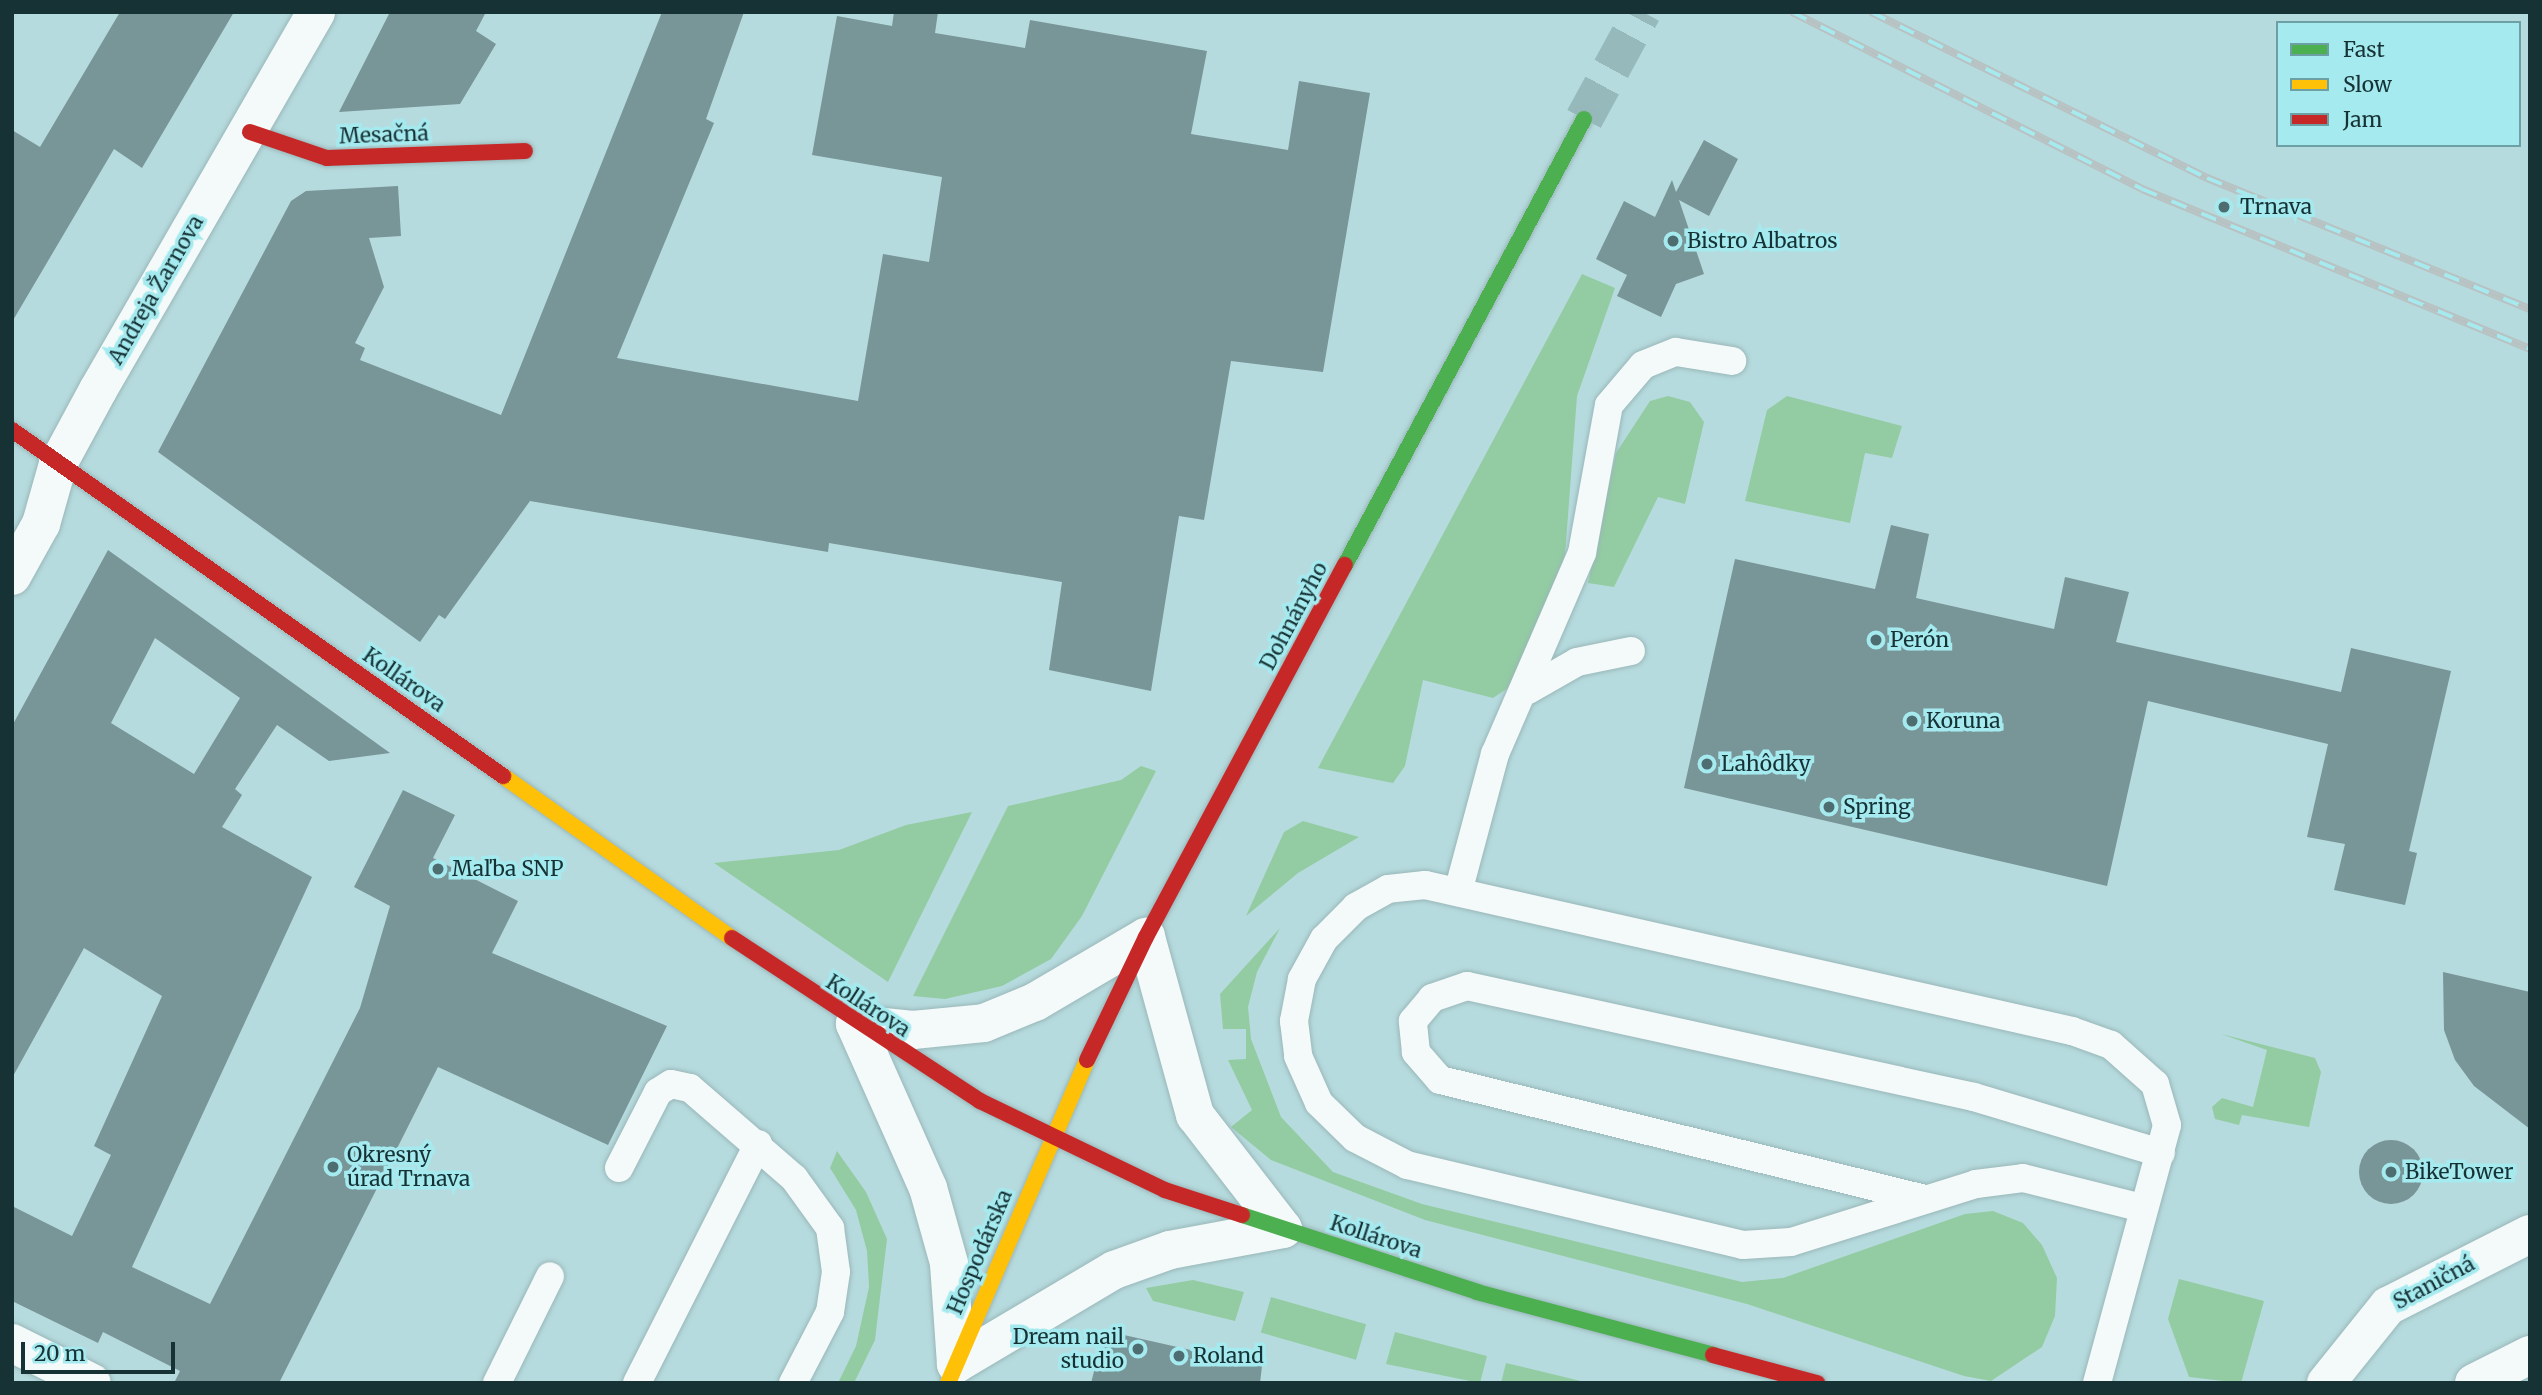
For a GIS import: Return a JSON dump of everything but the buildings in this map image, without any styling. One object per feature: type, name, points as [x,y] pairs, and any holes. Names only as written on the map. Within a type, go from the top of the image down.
[{"type":"street","name":"Andreja Žarnova","points":[[12,576],[41,524],[58,464],[250,132],[316,12]]},
{"type":"street","name":"Dohnányho","points":[[1051,1137],[1146,937],[1584,119]]},
{"type":"street","name":"Mesačná","points":[[250,132],[327,159],[525,151]]},
{"type":"street","name":"Kollárova","points":[[12,430],[855,1024],[1051,1137],[1165,1190],[1477,1292],[1817,1383]]},
{"type":"street","points":[[1146,937],[1195,1115],[1283,1229],[1170,1250],[1114,1270],[952,1374],[949,1263],[928,1188],[855,1024],[913,1030],[984,1023],[1035,1002],[1146,937]]},
{"type":"street","name":"Hospodárska","points":[[952,1374],[1051,1137]]},
{"type":"street","name":"Staničná","points":[[2326,1383],[2388,1306],[2530,1234]]},
{"type":"street","points":[[12,1343],[92,1383]]},
{"type":"street","points":[[2474,1383],[2530,1355]]},
{"type":"lane","points":[[1458,891],[1495,754],[1528,690],[1582,553],[1609,405],[1643,365],[1676,352],[1732,361]]},
{"type":"lane","points":[[1528,690],[1577,662],[1631,651]]},
{"type":"lane","points":[[2097,1383],[2142,1208],[2161,1153],[2167,1125],[2155,1084],[2111,1045],[2072,1031],[1458,891],[1388,889],[1367,901],[1324,939],[1303,979],[1294,1021],[1298,1056],[1319,1103],[1355,1138],[1407,1165],[1743,1245],[1791,1242],[1925,1199],[2023,1178],[2142,1208]]},
{"type":"lane","points":[[1925,1199],[1440,1080],[1416,1052],[1413,1021],[1432,998],[1467,986],[1974,1097],[2161,1153]]},
{"type":"lane","points":[[619,1168],[658,1092],[671,1084],[691,1088],[794,1178],[830,1228],[835,1261],[830,1312],[793,1383]]},
{"type":"lane","points":[[637,1383],[758,1144]]},
{"type":"lane","points":[[497,1383],[550,1276]]},
{"type":"green space","points":[[1582,274],[1615,288],[1577,396],[1565,555],[1517,682],[1493,698],[1423,680],[1405,766],[1393,783],[1318,768]]},
{"type":"green space","points":[[1668,396],[1690,402],[1704,422],[1685,504],[1658,497],[1614,587],[1588,583],[1616,453],[1650,401]]},
{"type":"green space","points":[[1787,396],[1902,426],[1892,458],[1865,453],[1850,523],[1745,501],[1767,410]]},
{"type":"green space","points":[[1141,766],[1156,771],[1082,916],[1051,959],[1002,986],[945,999],[913,996],[1008,806],[1121,780]]},
{"type":"green space","points":[[972,812],[888,982],[714,863],[839,850],[906,825]]},
{"type":"green space","points":[[1303,821],[1359,837],[1298,873],[1246,916],[1284,832]]},
{"type":"green space","points":[[1280,928],[1257,972],[1248,1007],[1251,1039],[1281,1117],[1333,1172],[1422,1204],[1742,1282],[1783,1278],[1965,1214],[1993,1211],[2023,1223],[2042,1245],[2057,1278],[2055,1316],[2042,1347],[1991,1381],[1964,1376],[1747,1304],[1425,1220],[1271,1160],[1231,1127],[1252,1110],[1228,1060],[1246,1059],[1246,1029],[1223,1029],[1220,994]]},
{"type":"green space","points":[[2221,1034],[2315,1058],[2321,1072],[2309,1127],[2242,1115],[2239,1125],[2215,1119],[2212,1107],[2222,1098],[2253,1107],[2267,1050]]},
{"type":"green space","points":[[837,1151],[866,1192],[887,1239],[875,1340],[854,1383],[838,1383],[856,1346],[869,1287],[867,1251],[856,1210],[830,1168]]},
{"type":"green space","points":[[2179,1279],[2264,1301],[2241,1383],[2189,1377],[2168,1319]]},
{"type":"green space","points":[[1193,1280],[1244,1292],[1235,1321],[1153,1301],[1146,1288]]},
{"type":"green space","points":[[1271,1297],[1366,1324],[1356,1360],[1261,1333]]},
{"type":"green space","points":[[1395,1332],[1487,1356],[1480,1383],[1386,1364]]},
{"type":"green space","points":[[1506,1363],[1589,1383],[1501,1383]]},
{"type":"tunnel","points":[[1584,119],[1642,12]]},
{"type":"railway","points":[[1792,12],[2142,189],[2530,349]]},
{"type":"railway","points":[[1871,12],[2207,178],[2530,309]]},
{"type":"traffic: fast","points":[[1345,565],[1584,119]]},
{"type":"traffic: fast","points":[[1242,1215],[1477,1292],[1713,1355]]},
{"type":"traffic: slow","points":[[503,776],[732,938]]},
{"type":"traffic: slow","points":[[948,1383],[1087,1060]]},
{"type":"traffic: jam","points":[[250,132],[327,158],[525,151]]},
{"type":"traffic: jam","points":[[12,430],[503,776]]},
{"type":"traffic: jam","points":[[1087,1060],[1146,937],[1345,565]]},
{"type":"traffic: jam","points":[[732,938],[980,1101],[1165,1190],[1242,1215]]},
{"type":"traffic: jam","points":[[1713,1355],[1817,1383]]},
{"type":"place","name":"Trnava","points":[[2224,207]]},
{"type":"place","name":"Bistro Albatros","points":[[1673,241]]},
{"type":"place","name":"Perón","points":[[1876,640]]},
{"type":"place","name":"Koruna","points":[[1912,721]]},
{"type":"place","name":"Lahôdky","points":[[1707,764]]},
{"type":"place","name":"Spring","points":[[1829,807]]},
{"type":"place","name":"Maľba SNP","points":[[438,869]]},
{"type":"place","name":"Okresný úrad Trnava","points":[[333,1167]]},
{"type":"place","name":"BikeTower","points":[[2391,1172]]},
{"type":"place","name":"Dream nail studio","points":[[1138,1349]]},
{"type":"place","name":"Roland","points":[[1179,1356]]}]
